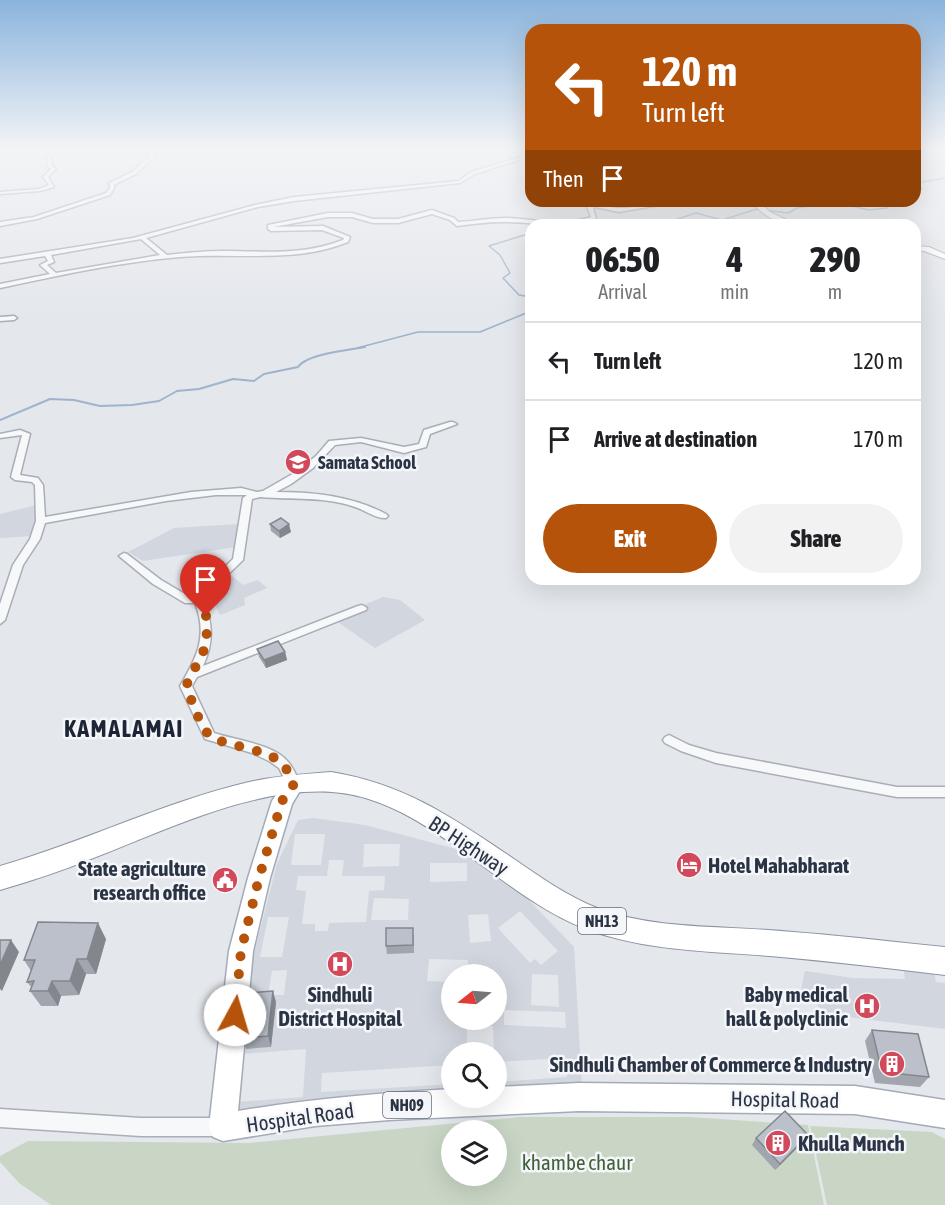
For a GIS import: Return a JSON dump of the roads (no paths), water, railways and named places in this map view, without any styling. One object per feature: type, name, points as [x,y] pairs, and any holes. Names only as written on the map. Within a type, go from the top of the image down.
[{"type":"highway","name":"BP Highway","points":[[0,878],[65,858],[230,797],[294,784],[332,782],[375,790],[416,811],[505,866],[542,894],[588,918],[631,929],[683,936],[945,961]]},
{"type":"main road","name":"Hospital Road","points":[[294,784],[282,801],[259,878],[241,951],[223,1127],[315,1112],[579,1097],[855,1100],[945,1114]]},
{"type":"street","points":[[0,224],[35,218],[80,203]]},
{"type":"street","points":[[0,261],[143,238],[272,203]]},
{"type":"street","points":[[604,207],[619,210],[639,207]]},
{"type":"street","points":[[761,207],[781,219]]},
{"type":"street","points":[[0,286],[166,257],[249,252],[283,255],[329,249],[346,241],[347,237],[323,228],[271,229],[270,226],[328,215],[352,215],[373,221],[398,221],[432,212],[452,219],[457,224],[503,220],[525,222]]},
{"type":"street","points":[[143,238],[166,257]]},
{"type":"street","points":[[921,249],[945,257]]},
{"type":"street","points":[[48,255],[51,262],[43,265],[55,275]]},
{"type":"street","points":[[1,321],[14,318]]},
{"type":"street","points":[[124,556],[175,594],[189,601],[198,598],[238,560],[248,498],[287,482],[325,454],[332,443],[361,440],[404,450],[423,445],[427,432],[453,424]]},
{"type":"street","points":[[0,436],[20,432],[26,434],[15,477],[35,480],[39,485],[41,521],[35,539],[18,565],[0,620]]},
{"type":"street","points":[[41,521],[190,496],[243,491],[347,503],[370,509],[383,516]]},
{"type":"street","points":[[198,598],[206,616],[207,644],[186,686],[209,736],[228,743],[255,748],[283,764],[294,784]]},
{"type":"street","points":[[193,674],[362,608]]},
{"type":"street","points":[[669,740],[716,758],[897,792],[945,792]]},
{"type":"street","points":[[0,1119],[141,1127],[223,1127]]},
{"type":"waterway","points":[[725,219],[757,209],[788,213],[803,207]]},
{"type":"waterway","points":[[856,207],[869,210],[887,207]]},
{"type":"waterway","points":[[677,219],[696,213],[718,219]]},
{"type":"waterway","points":[[525,235],[489,246],[500,255],[510,273],[503,278],[519,295],[525,296]]},
{"type":"waterway","points":[[357,348],[418,332],[480,332],[525,313]]},
{"type":"waterway","points":[[0,420],[50,399],[74,400],[100,406],[159,401],[177,391],[199,389],[233,379],[254,381],[264,374],[298,367],[318,356],[365,347]]},
{"type":"place","name":"Samata School","points":[[298,462]]},
{"type":"place","name":"Hotel Mahabharat","points":[[689,865]]},
{"type":"place","name":"State agriculture research office","points":[[225,880]]},
{"type":"place","name":"Sindhuli District Hospital","points":[[340,964]]},
{"type":"place","name":"Baby medical hall & polyclinic","points":[[867,1006]]},
{"type":"place","name":"Sindhuli Chamber of Commerce & Industry","points":[[892,1064]]},
{"type":"place","name":"Khulla Munch","points":[[778,1143]]},
{"type":"district","name":"KAMALAMAI","points":[[124,728]]},
{"type":"park label","name":"khambe chaur","points":[[577,1162]]}]
